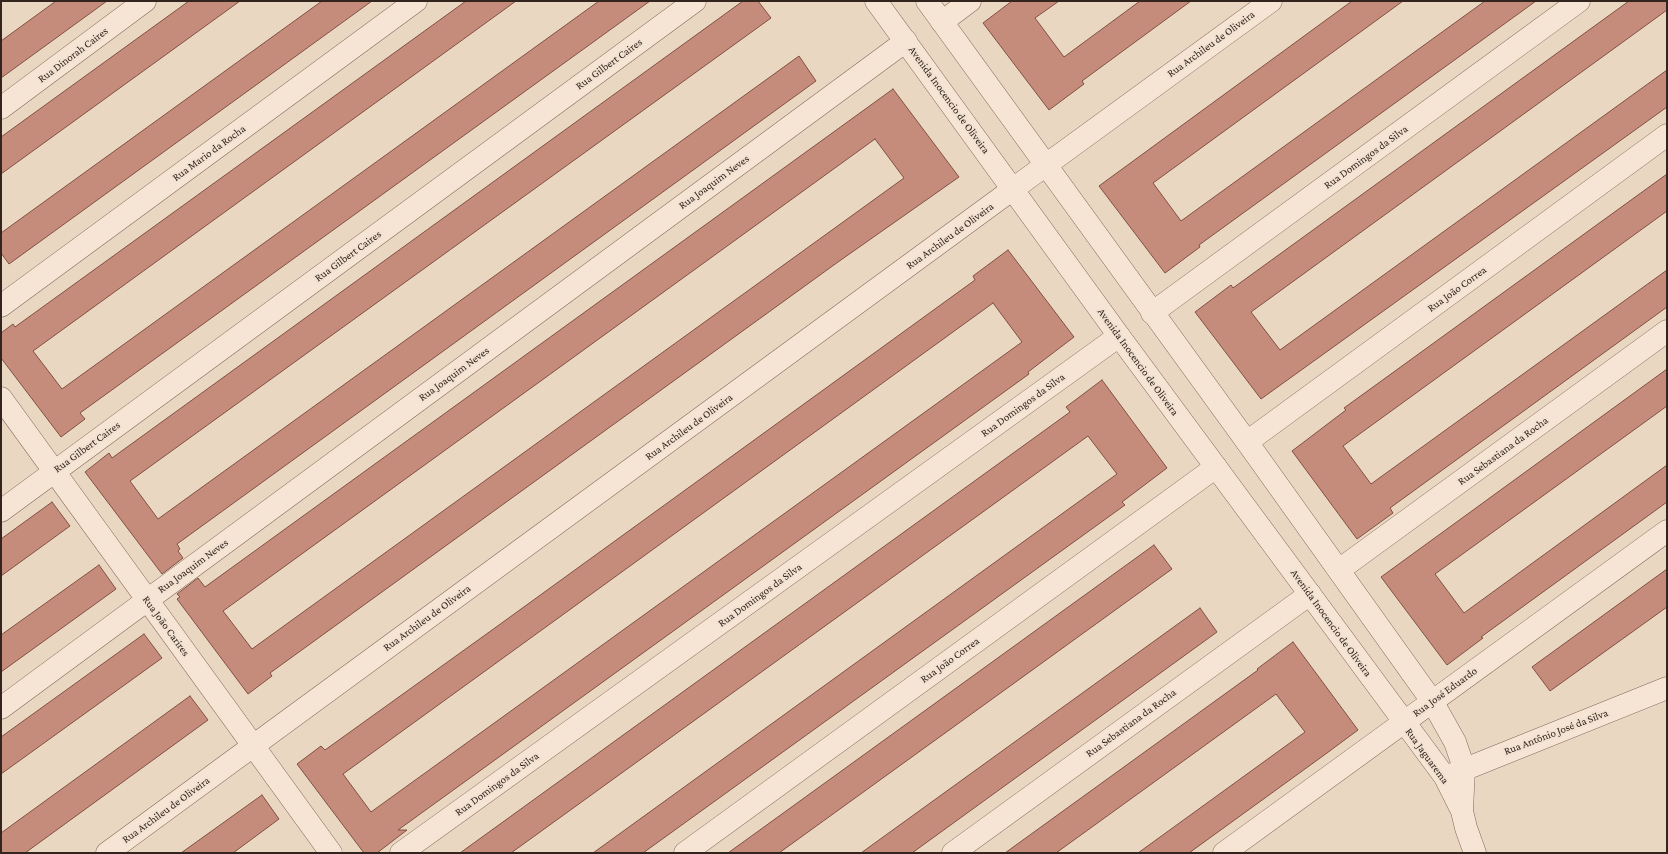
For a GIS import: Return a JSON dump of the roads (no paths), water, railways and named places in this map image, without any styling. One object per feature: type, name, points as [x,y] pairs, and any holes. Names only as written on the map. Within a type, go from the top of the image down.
[{"type":"street","name":"Rua Dinorah Caires","points":[[1,108],[145,1]]},
{"type":"street","name":"Rua Mario da Rocha","points":[[1,306],[416,1]]},
{"type":"street","name":"Rua Gilbert Caires","points":[[1,511],[695,1]]},
{"type":"street","name":"Avenida Inocencio de Oliveira","points":[[876,1],[1119,336],[1403,722]]},
{"type":"street","points":[[927,1],[1247,442],[1432,701]]},
{"type":"street","points":[[942,22],[970,1]]},
{"type":"street","name":"Rua Archileu de Oliveira","points":[[107,853],[1271,1]]},
{"type":"street","name":"Rua Domingos da Silva","points":[[1152,313],[1578,1]]},
{"type":"street","name":"Rua Joaquim Neves","points":[[1,708],[906,41]]},
{"type":"street","name":"Rua João Correa","points":[[1247,442],[1667,135]]},
{"type":"street","name":"Rua Sebastiana da Rocha","points":[[1339,570],[1667,331]]},
{"type":"street","name":"Rua Domingos da Silva","points":[[402,853],[1119,336]]},
{"type":"street","name":"Rua João Carires","points":[[1,398],[331,853]]},
{"type":"street","name":"Rua João Correa","points":[[685,853],[1216,468]]},
{"type":"street","name":"Rua José Eduardo","points":[[1224,853],[1667,532]]},
{"type":"street","name":"Rua Sebastiana da Rocha","points":[[953,853],[1310,594]]},
{"type":"street","name":"Rua Antônio José da Silva","points":[[1445,777],[1464,768],[1667,688]]},
{"type":"street","name":"Rua Jaguarema","points":[[1432,701],[1455,742],[1464,768],[1462,811]]},
{"type":"street","name":"Rua Jaguarema","points":[[1403,722],[1445,777],[1462,811],[1466,828],[1475,853]]}]
